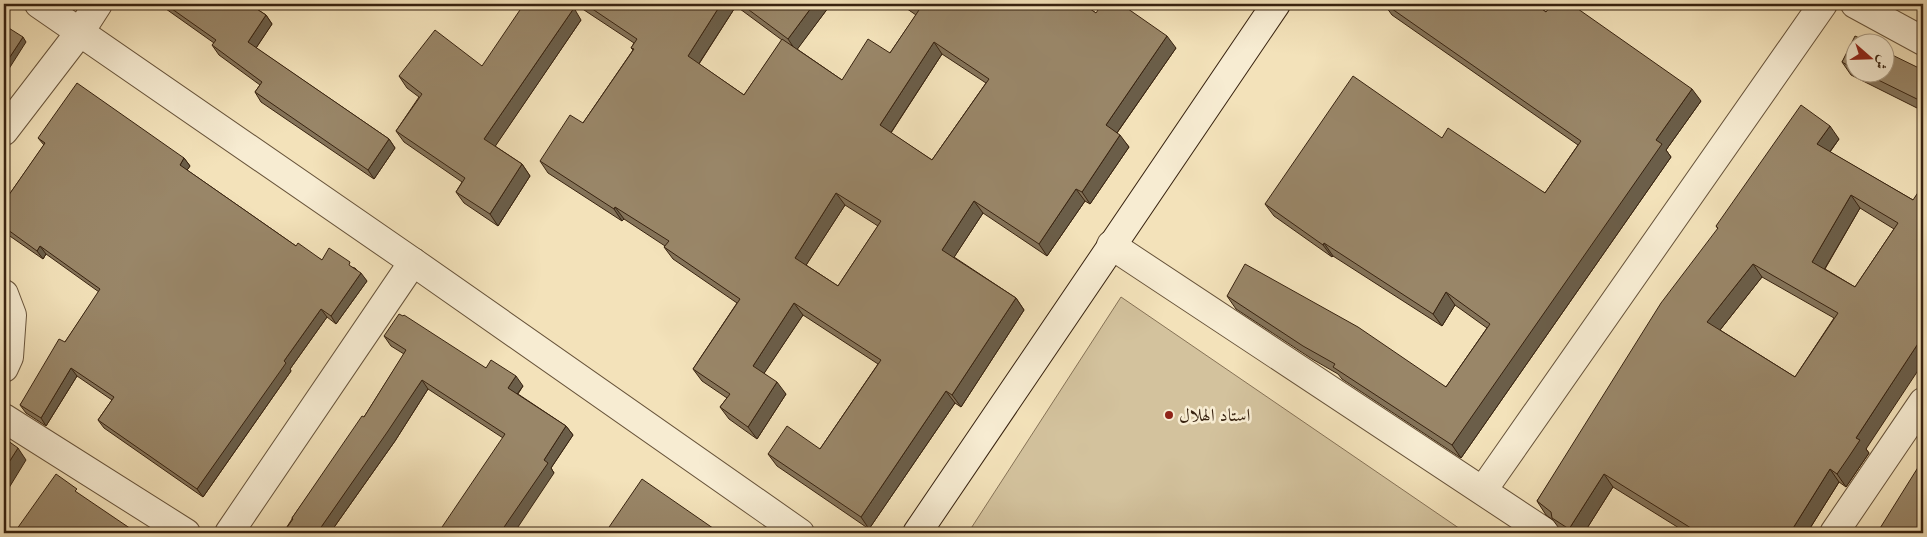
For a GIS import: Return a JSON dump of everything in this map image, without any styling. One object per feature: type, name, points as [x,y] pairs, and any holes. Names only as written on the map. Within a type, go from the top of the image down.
[{"type":"street","points":[[39,4],[414,262],[800,533]]},
{"type":"street","points":[[4,131],[80,32],[98,4]]},
{"type":"street","points":[[1483,490],[1823,4]]},
{"type":"street","points":[[1855,4],[1923,41]]},
{"type":"street","points":[[917,533],[1270,6]]},
{"type":"street","points":[[1111,245],[1546,533]]},
{"type":"street","points":[[229,533],[414,262]]},
{"type":"street","points":[[4,294],[12,315],[9,356],[4,368]]},
{"type":"street","points":[[1834,533],[1923,402]]},
{"type":"street","points":[[4,418],[186,533]]},
{"type":"shaded area","name":"استاد الهلال","points":[[1121,297],[1466,533],[968,533]]},
{"type":"building","points":[[165,4],[249,4],[266,15],[248,42],[389,139],[368,170],[255,92],[262,82],[212,45],[216,40]]},
{"type":"building","points":[[524,4],[567,4],[574,8],[484,139],[522,164],[490,214],[456,192],[465,178],[396,131],[422,94],[399,76],[435,30],[482,66]]},
{"type":"building","points":[[585,4],[721,4],[688,56],[744,95],[782,39],[842,80],[868,39],[890,53],[919,10],[909,4],[1083,4],[1096,13],[1102,4],[1121,4],[1167,36],[1106,125],[1120,135],[1082,192],[1076,189],[1039,244],[974,201],[942,250],[1016,298],[952,395],[946,391],[861,517],[768,454],[787,426],[820,449],[881,360],[794,303],[753,366],[777,382],[748,427],[720,407],[730,394],[693,369],[740,299],[664,247],[669,241],[615,207],[614,209],[540,161],[570,115],[583,123],[634,49],[631,48],[637,39]],"holes":[[[934,42],[989,79],[932,160],[880,125]],[[836,193],[881,221],[838,286],[795,258]]]},
{"type":"building","points":[[741,4],[814,4],[788,39]]},
{"type":"building","points":[[1385,4],[1535,4],[1546,12],[1552,4],[1571,4],[1692,89],[1656,140],[1662,144],[1452,445],[1333,367],[1335,364],[1303,346],[1227,296],[1245,264],[1358,327],[1446,387],[1490,324],[1446,292],[1433,314],[1324,243],[1323,245],[1265,204],[1353,76],[1442,138],[1448,128],[1545,193],[1581,141]]},
{"type":"building","points":[[4,25],[23,37],[4,66]]},
{"type":"building","points":[[1894,56],[1923,70],[1923,102],[1882,82],[1894,82]]},
{"type":"building","points":[[77,83],[184,158],[180,165],[296,246],[298,243],[322,260],[329,248],[350,262],[349,265],[361,273],[331,316],[321,309],[284,361],[286,363],[197,489],[98,420],[114,397],[71,368],[41,418],[20,405],[59,339],[65,342],[100,289],[40,246],[37,251],[4,227],[4,202],[45,143],[38,138]]},
{"type":"building","points":[[1801,105],[1830,126],[1817,144],[1913,200],[1923,185],[1923,336],[1856,438],[1860,440],[1848,458],[1837,474],[1830,469],[1790,533],[1699,533],[1604,474],[1569,529],[1552,518],[1551,512],[1537,501],[1661,303],[1718,228],[1716,226]],"holes":[[[1851,195],[1898,223],[1855,287],[1812,262]],[[1753,264],[1838,313],[1795,377],[1707,322]]]},
{"type":"building","points":[[399,314],[404,315],[486,368],[491,360],[516,376],[508,388],[566,426],[544,460],[548,463],[500,533],[438,533],[505,434],[422,380],[317,533],[283,533],[362,416],[364,417],[406,350],[384,336]]},
{"type":"building","points":[[4,438],[18,448],[4,470]]},
{"type":"building","points":[[1922,461],[1923,533],[1877,533]]},
{"type":"building","points":[[56,474],[77,489],[75,491],[137,533],[14,533]]},
{"type":"building","points":[[642,479],[720,533],[605,533]]},
{"type":"place","name":"استاد الهلال","points":[[1169,415]]}]
